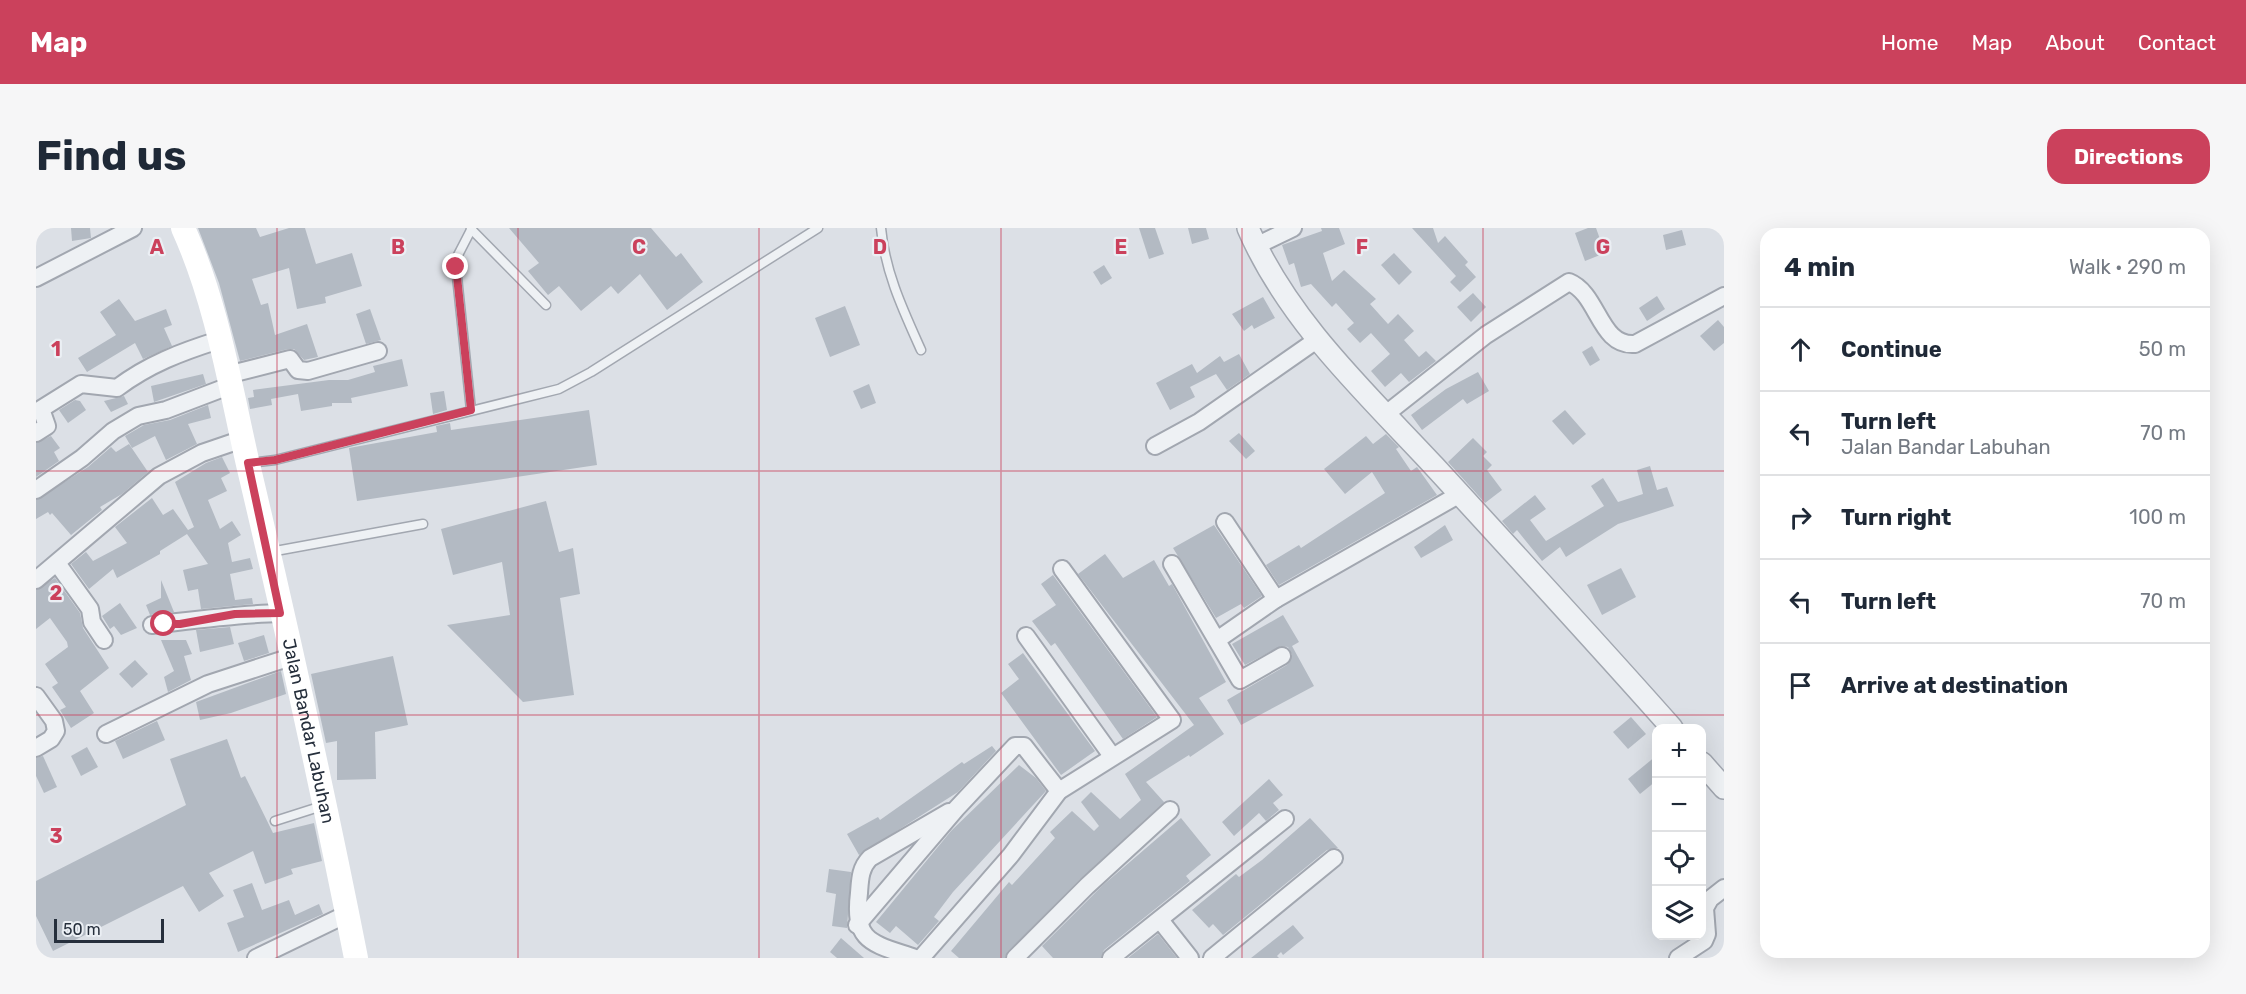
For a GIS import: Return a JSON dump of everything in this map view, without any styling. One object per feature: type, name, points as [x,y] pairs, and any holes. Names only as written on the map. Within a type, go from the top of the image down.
[{"type":"main road","name":"Jalan Bandar Labuhan","points":[[183,228],[200,272],[243,439],[280,613],[326,806],[356,958]]},
{"type":"street","points":[[36,278],[132,228]]},
{"type":"street","points":[[1293,228],[1252,237],[1275,281],[1318,339],[1667,724]]},
{"type":"street","points":[[1386,414],[1486,335],[1569,282],[1581,288],[1613,338],[1624,345],[1635,344],[1724,296]]},
{"type":"street","points":[[1155,446],[1199,422],[1318,339]]},
{"type":"street","points":[[36,433],[47,426],[41,409],[81,384],[117,388],[143,369],[171,355],[219,340]]},
{"type":"street","points":[[36,490],[82,458],[113,431],[138,416],[166,410],[228,380],[290,359],[298,370],[308,371],[378,351]]},
{"type":"street","points":[[36,580],[159,476],[202,453],[243,439]]},
{"type":"street","points":[[1217,640],[1276,599],[1460,494]]},
{"type":"street","points":[[1225,522],[1276,599]]},
{"type":"street","points":[[57,563],[90,609],[92,622],[104,640]]},
{"type":"street","points":[[1172,564],[1240,680],[1282,656]]},
{"type":"street","points":[[921,958],[1011,855],[1059,791],[1172,720],[1062,569]]},
{"type":"street","points":[[152,625],[180,624],[235,614],[280,613]]},
{"type":"street","points":[[1026,636],[1112,756]]},
{"type":"street","points":[[106,734],[207,684],[291,657]]},
{"type":"street","points":[[36,696],[54,721],[56,731],[51,739],[36,748]]},
{"type":"street","points":[[858,925],[956,809],[1002,758],[1020,745],[1031,752],[1059,791]]},
{"type":"street","points":[[1706,768],[1724,788]]},
{"type":"street","points":[[915,958],[873,941],[861,932],[858,925],[859,893],[865,863],[901,839],[956,809]]},
{"type":"street","points":[[1015,958],[1086,886],[1170,810]]},
{"type":"street","points":[[1111,958],[1285,819]]},
{"type":"street","points":[[1212,958],[1335,858]]},
{"type":"street","points":[[1678,958],[1704,941],[1707,934],[1706,908],[1710,899],[1724,888]]},
{"type":"street","points":[[256,958],[347,914]]},
{"type":"street","points":[[1160,920],[1190,958]]},
{"type":"lane","points":[[248,463],[275,460],[559,389],[591,372],[818,228]]},
{"type":"lane","points":[[881,228],[883,250],[892,285],[921,350]]},
{"type":"lane","points":[[471,410],[456,267],[458,255],[472,229],[546,305]]},
{"type":"lane","points":[[269,553],[423,524]]},
{"type":"lane","points":[[275,821],[326,806]]},
{"type":"building","points":[[71,228],[90,228],[91,238],[72,241]]},
{"type":"building","points":[[198,228],[256,228],[260,237],[289,228],[305,228],[316,264],[352,253],[362,286],[325,297],[326,303],[297,309],[289,268],[252,279],[261,305],[268,303],[275,335],[307,324],[318,357],[304,360],[294,349],[288,349],[240,361],[219,283]]},
{"type":"building","points":[[509,228],[651,228],[676,257],[681,253],[703,282],[667,310],[640,274],[618,294],[611,286],[581,311],[559,286],[548,295],[528,271],[539,263]]},
{"type":"building","points":[[1139,228],[1155,228],[1164,254],[1149,259]]},
{"type":"building","points":[[1188,228],[1206,228],[1209,239],[1192,244]]},
{"type":"building","points":[[1321,228],[1339,228],[1345,244],[1323,253],[1332,281],[1344,270],[1376,299],[1370,304],[1388,324],[1398,314],[1414,331],[1404,340],[1419,357],[1426,351],[1436,361],[1409,382],[1401,373],[1385,387],[1371,371],[1390,354],[1371,333],[1360,343],[1347,329],[1354,323],[1336,303],[1332,307],[1311,284],[1301,287],[1294,263],[1289,265],[1282,245],[1322,231]]},
{"type":"building","points":[[1412,228],[1433,228],[1438,243],[1445,236],[1468,262],[1465,265],[1476,277],[1460,292],[1450,282],[1456,276]]},
{"type":"building","points":[[1588,228],[1596,228],[1605,253],[1585,261],[1575,233]]},
{"type":"building","points":[[1682,230],[1686,245],[1666,250],[1663,235]]},
{"type":"building","points":[[1394,253],[1412,272],[1399,285],[1381,265]]},
{"type":"building","points":[[1104,265],[1112,278],[1101,285],[1093,272]]},
{"type":"building","points":[[1473,293],[1486,307],[1471,322],[1457,307]]},
{"type":"building","points":[[1657,296],[1665,309],[1647,321],[1639,308]]},
{"type":"building","points":[[1263,297],[1275,318],[1254,329],[1252,325],[1244,331],[1232,314]]},
{"type":"building","points":[[119,299],[135,321],[166,309],[172,325],[164,328],[172,346],[143,359],[135,343],[87,372],[78,358],[116,335],[100,312]]},
{"type":"building","points":[[845,306],[860,345],[830,357],[815,318]]},
{"type":"building","points":[[370,309],[381,340],[366,344],[356,314]]},
{"type":"building","points":[[1718,320],[1724,327],[1724,343],[1714,351],[1700,336]]},
{"type":"building","points":[[1592,346],[1600,360],[1590,366],[1582,352]]},
{"type":"building","points":[[1239,354],[1250,374],[1227,390],[1216,374],[1190,387],[1195,397],[1170,410],[1156,383],[1192,364],[1197,373],[1220,356],[1224,362]]},
{"type":"building","points":[[402,359],[408,386],[351,398],[352,403],[332,403],[332,406],[301,411],[298,394],[271,399],[272,405],[250,409],[248,398],[254,397],[253,390],[329,380],[348,380],[375,372],[373,366]]},
{"type":"building","points":[[1478,372],[1489,391],[1467,404],[1463,399],[1422,430],[1411,415],[1446,389]]},
{"type":"building","points":[[203,374],[206,384],[154,402],[151,386]]},
{"type":"building","points":[[869,384],[876,403],[861,409],[853,391]]},
{"type":"building","points":[[444,391],[447,410],[433,414],[430,393]]},
{"type":"building","points":[[124,396],[128,404],[111,412],[104,401]]},
{"type":"building","points":[[75,400],[80,401],[86,410],[68,423],[59,410]]},
{"type":"building","points":[[208,405],[211,418],[188,424],[197,444],[166,460],[155,436],[132,448],[125,436],[144,425],[170,420]]},
{"type":"building","points":[[589,410],[597,465],[357,501],[349,448],[437,432],[436,426],[450,423],[451,430]]},
{"type":"building","points":[[1565,410],[1586,434],[1573,445],[1552,421]]},
{"type":"building","points":[[1239,433],[1255,451],[1246,459],[1229,441]]},
{"type":"building","points":[[1386,434],[1399,447],[1396,449],[1411,471],[1417,467],[1437,495],[1279,585],[1266,565],[1299,545],[1301,548],[1385,493],[1372,472],[1345,494],[1324,469],[1366,436],[1373,444]]},
{"type":"building","points":[[51,436],[60,448],[54,452],[59,461],[36,477],[36,443]]},
{"type":"building","points":[[1473,438],[1487,452],[1483,456],[1492,465],[1487,470],[1502,490],[1485,503],[1448,462]]},
{"type":"building","points":[[129,444],[148,472],[122,494],[100,507],[102,510],[71,535],[52,513],[50,515],[48,512],[36,519],[36,500],[88,467],[111,447],[116,452]]},
{"type":"building","points":[[222,457],[230,473],[221,478],[227,491],[208,500],[220,529],[232,521],[241,535],[228,543],[232,562],[250,558],[253,569],[230,574],[235,600],[252,598],[253,604],[201,609],[198,589],[188,591],[183,570],[208,564],[187,534],[160,551],[160,554],[117,578],[113,569],[89,589],[71,564],[86,552],[93,561],[127,543],[115,527],[152,498],[163,515],[173,509],[188,530],[194,527],[175,482],[206,463]]},
{"type":"building","points":[[1650,466],[1657,490],[1667,487],[1674,506],[1618,524],[1566,557],[1560,547],[1542,561],[1517,530],[1513,534],[1502,521],[1535,495],[1546,509],[1530,520],[1546,541],[1604,506],[1591,486],[1603,478],[1618,502],[1643,494],[1637,470]]},
{"type":"building","points":[[546,501],[559,552],[573,548],[580,594],[560,598],[574,695],[523,702],[447,625],[510,615],[502,562],[453,575],[441,529]]},
{"type":"building","points":[[1214,525],[1262,596],[1244,608],[1241,604],[1216,618],[1173,548]]},
{"type":"building","points":[[1445,525],[1453,540],[1421,558],[1414,547]]},
{"type":"building","points":[[1105,554],[1123,578],[1154,560],[1169,586],[1172,584],[1226,682],[1199,698],[1224,734],[1146,782],[1164,802],[1080,879],[1008,951],[1005,958],[959,958],[951,951],[1009,882],[1012,885],[1055,838],[1050,832],[1072,811],[1094,831],[1099,826],[1081,802],[1091,792],[1120,819],[1141,800],[1125,774],[1194,725],[1078,574]]},
{"type":"building","points":[[1621,568],[1636,597],[1602,615],[1587,585]]},
{"type":"building","points":[[1053,575],[1157,717],[1123,739],[1055,643],[1051,646],[1032,621],[1056,605],[1041,584]]},
{"type":"building","points":[[55,578],[80,613],[83,628],[109,668],[80,691],[94,713],[71,728],[60,710],[66,707],[52,687],[58,683],[45,664],[68,647],[67,642],[50,618],[36,629],[36,590]]},
{"type":"building","points":[[161,580],[174,612],[150,615],[146,605],[161,598]]},
{"type":"building","points":[[120,603],[137,628],[121,635],[114,626],[110,629],[102,616]]},
{"type":"building","points":[[1283,615],[1299,642],[1292,646],[1314,686],[1241,725],[1227,700],[1287,665],[1292,655],[1288,647],[1281,646],[1245,665],[1232,644]]},
{"type":"building","points":[[230,627],[234,644],[200,652],[196,630]]},
{"type":"building","points":[[264,635],[269,653],[244,661],[238,643]]},
{"type":"building","points":[[161,640],[186,640],[192,654],[184,656],[191,680],[168,692],[164,677],[174,671]]},
{"type":"building","points":[[1023,653],[1095,751],[1061,775],[1001,693],[1019,679],[1008,664]]},
{"type":"building","points":[[393,656],[408,725],[375,732],[376,779],[337,780],[337,741],[326,743],[311,674]]},
{"type":"building","points":[[135,660],[148,674],[132,688],[119,674]]},
{"type":"building","points":[[281,671],[286,694],[231,713],[200,720],[196,702]]},
{"type":"building","points":[[1631,717],[1646,734],[1628,749],[1613,732]]},
{"type":"building","points":[[157,721],[165,740],[123,759],[115,741]]},
{"type":"building","points":[[227,739],[241,778],[245,776],[273,833],[314,823],[322,861],[291,869],[293,874],[265,884],[253,851],[209,873],[224,896],[199,912],[183,886],[53,951],[36,916],[36,881],[186,805],[170,759]]},
{"type":"building","points":[[992,746],[996,751],[958,792],[859,855],[847,834],[878,817],[880,820],[962,762],[964,764]]},
{"type":"building","points":[[87,747],[98,767],[81,776],[71,756]]},
{"type":"building","points":[[43,756],[57,787],[44,793],[36,776],[36,758]]},
{"type":"building","points":[[1652,759],[1652,784],[1640,794],[1628,779]]},
{"type":"building","points":[[1019,765],[1036,778],[1046,791],[953,892],[934,917],[939,921],[918,945],[896,926],[890,933],[876,922],[951,831]]},
{"type":"building","points":[[1269,779],[1283,795],[1273,803],[1279,810],[1266,821],[1259,813],[1234,836],[1222,822]]},
{"type":"building","points":[[1181,818],[1211,855],[1186,876],[1190,881],[1104,950],[1101,958],[1053,958],[1042,946],[1102,886]]},
{"type":"building","points":[[1310,818],[1338,848],[1327,850],[1223,935],[1213,924],[1209,928],[1192,910],[1236,874],[1239,877],[1262,860]]},
{"type":"building","points":[[829,869],[851,872],[847,928],[832,926],[836,894],[826,892]]},
{"type":"building","points":[[252,883],[262,910],[289,900],[295,915],[319,904],[323,914],[238,952],[227,923],[244,917],[233,890]]},
{"type":"building","points":[[1293,925],[1304,938],[1283,955],[1281,952],[1277,956],[1279,958],[1251,958]]},
{"type":"building","points":[[1158,934],[1177,958],[1128,958]]},
{"type":"building","points":[[841,938],[864,958],[837,958],[830,952]]},
{"type":"route","points":[[164,624],[180,624],[235,614],[280,613],[248,463],[275,460],[471,410],[456,267]]}]
